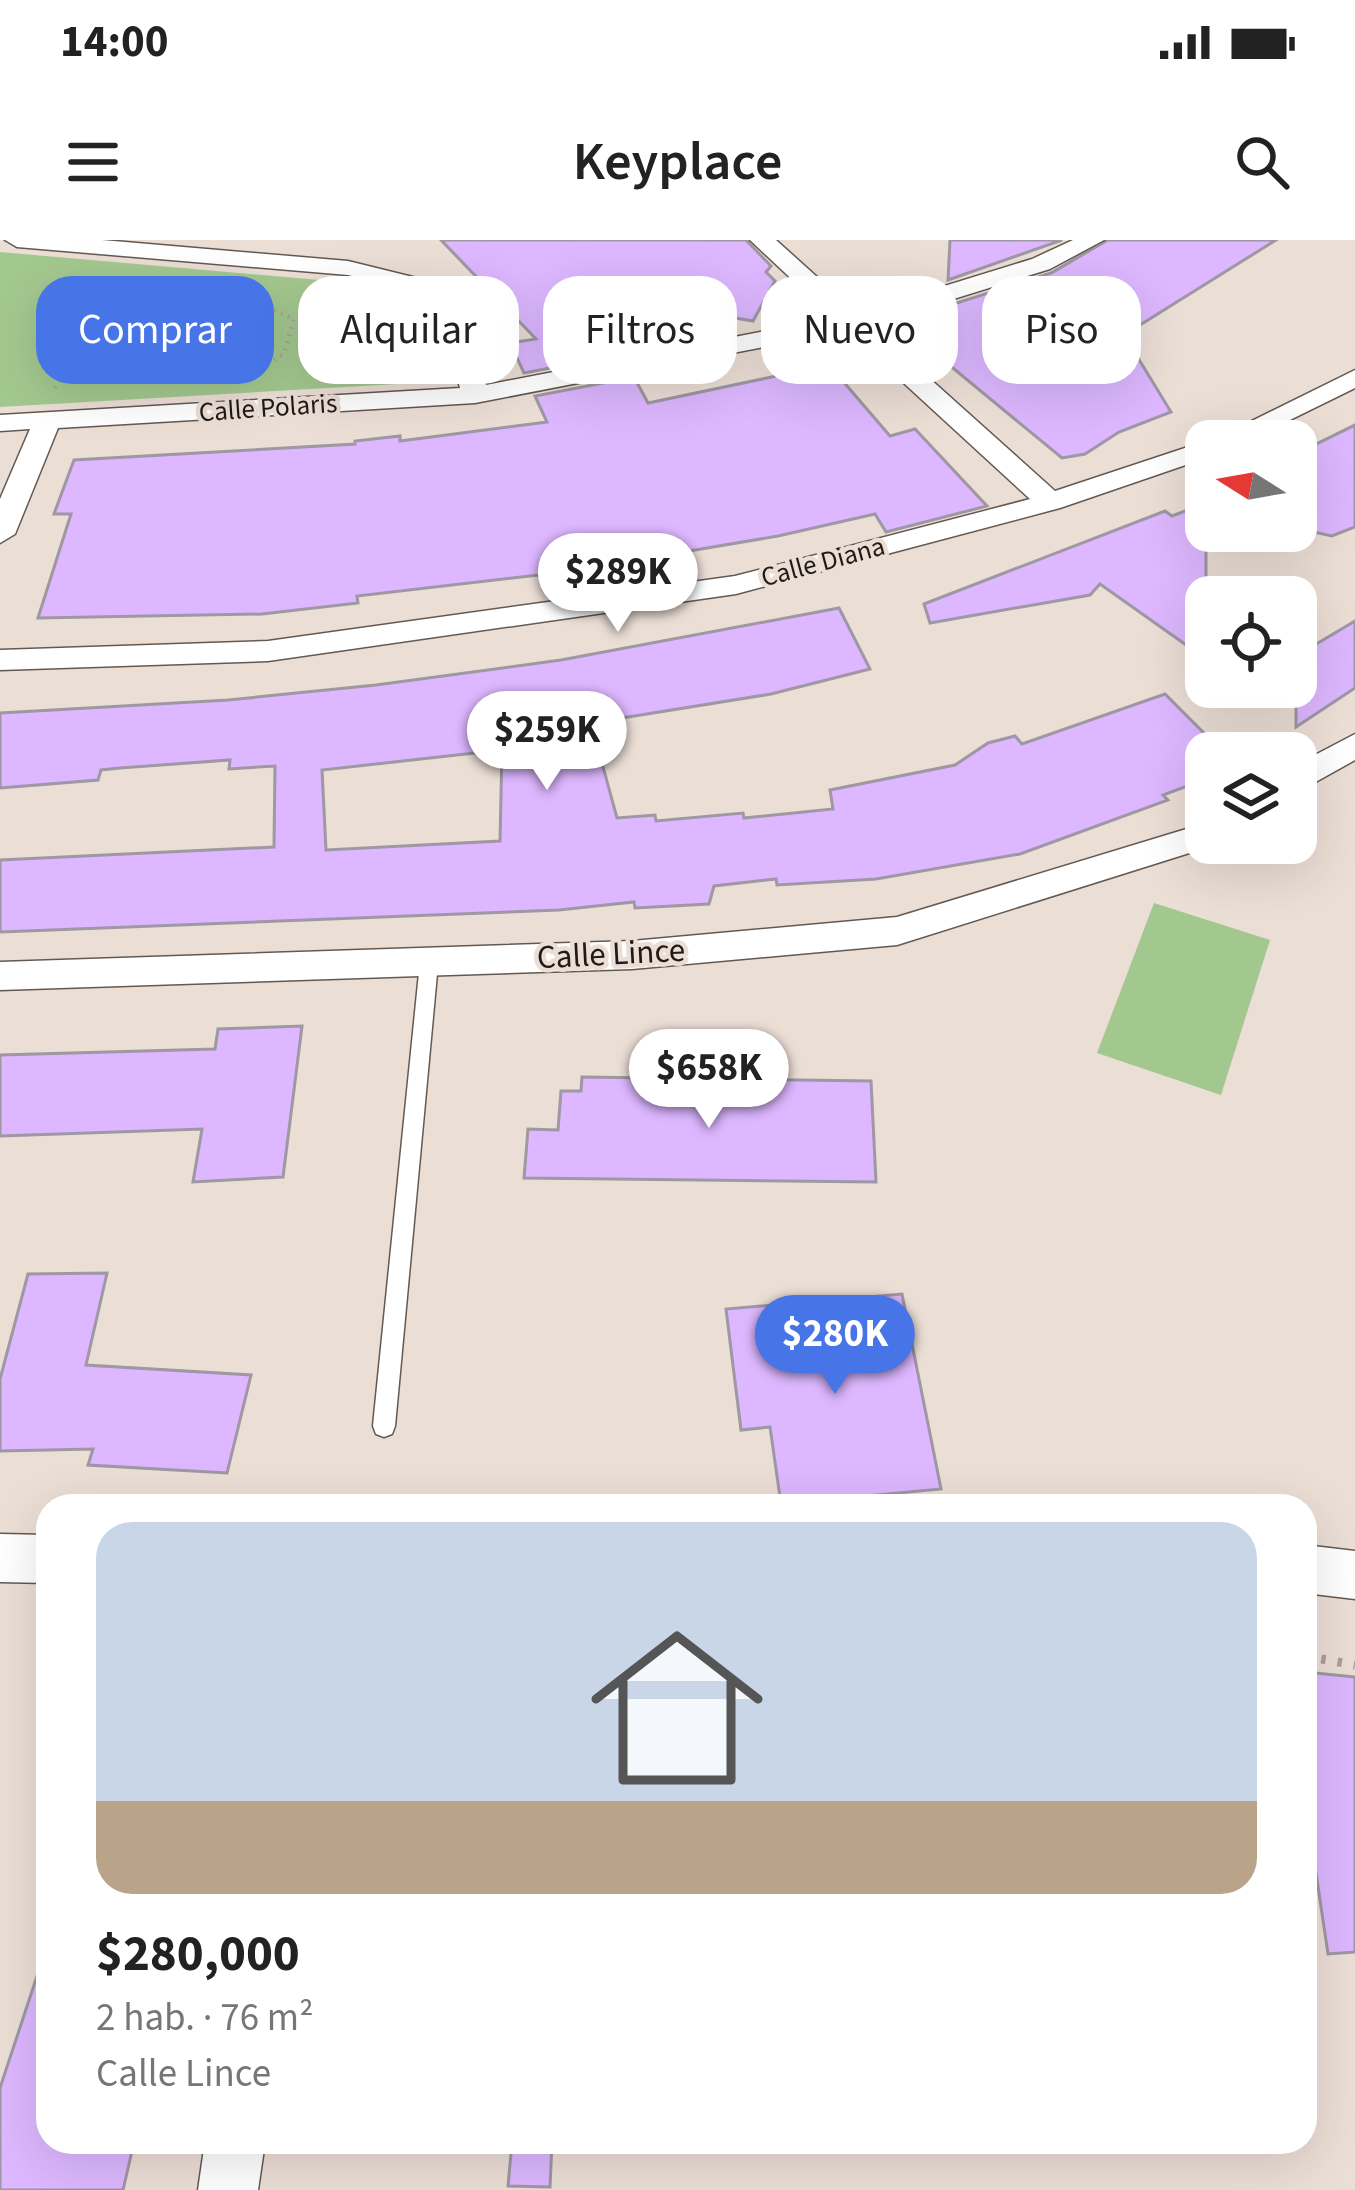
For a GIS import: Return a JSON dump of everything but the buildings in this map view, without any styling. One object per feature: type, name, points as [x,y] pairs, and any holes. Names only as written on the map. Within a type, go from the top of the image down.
[{"type":"street","points":[[16,240],[165,246],[348,268],[416,285],[454,318],[475,395]]},
{"type":"street","points":[[762,240],[802,276]]},
{"type":"street","name":"Calle Polaris","points":[[958,290],[1041,264],[1092,240]]},
{"type":"street","name":"Calle Polaris","points":[[0,423],[475,395],[761,340]]},
{"type":"street","points":[[1268,420],[1355,378]]},
{"type":"street","points":[[922,384],[1050,502]]},
{"type":"street","points":[[0,534],[46,423]]},
{"type":"street","name":"Calle Diana","points":[[0,660],[268,651],[713,588],[1050,502],[1185,455]]},
{"type":"street","points":[[1317,768],[1355,745]]},
{"type":"street","name":"Calle Lince","points":[[0,976],[632,955],[897,931],[1185,842]]},
{"type":"street","points":[[0,1558],[36,1559]]},
{"type":"street","points":[[1317,1570],[1355,1575]]},
{"type":"street","points":[[228,2190],[233,2154]]},
{"type":"lane","points":[[384,1426],[429,964]]},
{"type":"path","points":[[274,308],[289,312],[294,319],[284,353],[274,363]]},
{"type":"path","points":[[46,423],[42,412],[57,384]]},
{"type":"path","points":[[36,389],[73,389]]},
{"type":"path","points":[[1317,1658],[1355,1665]]},
{"type":"green space","points":[[0,252],[274,276],[36,276],[36,384],[274,384],[274,276],[298,278],[298,384],[398,384],[0,407]]},
{"type":"green space","points":[[1154,903],[1270,940],[1221,1095],[1097,1053]]}]
